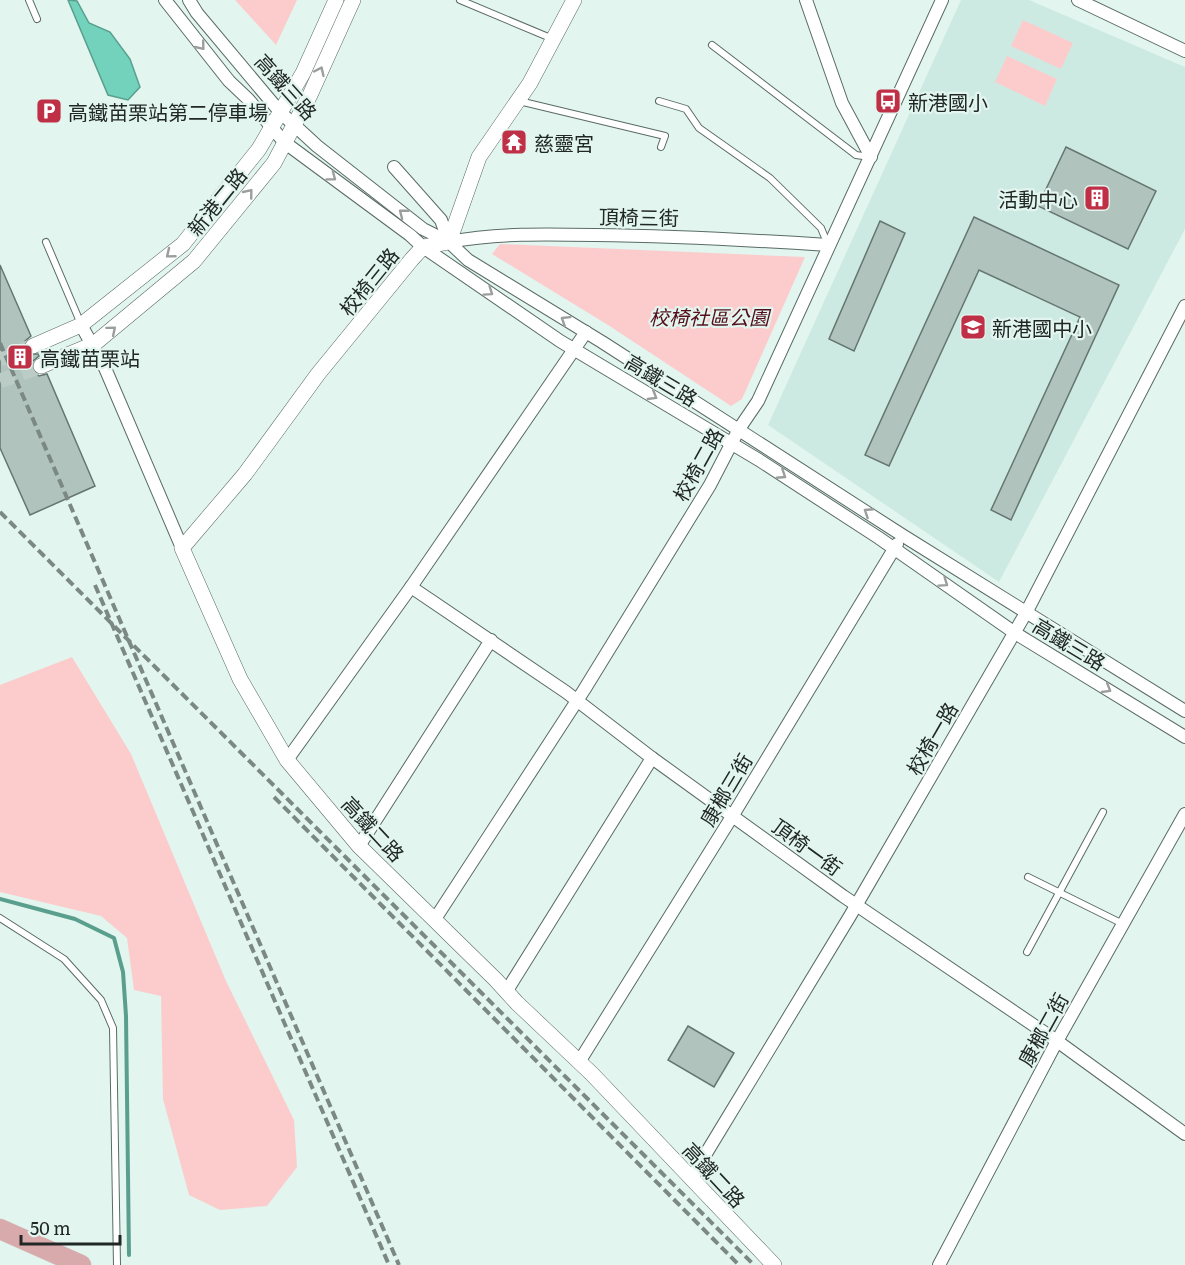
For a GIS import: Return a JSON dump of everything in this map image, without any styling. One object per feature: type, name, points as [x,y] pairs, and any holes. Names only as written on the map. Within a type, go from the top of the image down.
[{"type":"main road","points":[[0,1229],[81,1265]]},
{"type":"street","name":"高鐵三路","points":[[165,0],[229,81],[248,99],[285,142],[423,247],[574,349],[732,443],[894,549],[1015,633],[1185,737]]},
{"type":"street","name":"高鐵三路","points":[[189,0],[197,14],[280,112],[317,146],[423,229],[449,242],[468,260],[586,332],[902,535],[1185,711]]},
{"type":"street","name":"新港二路","points":[[33,346],[81,325],[183,244],[259,148],[303,73],[336,0]]},
{"type":"street","name":"新港二路","points":[[41,366],[94,344],[194,261],[274,163],[295,125],[353,0]]},
{"type":"street","points":[[449,242],[479,158],[530,83],[574,0]]},
{"type":"street","points":[[806,0],[842,104],[871,157]]},
{"type":"street","name":"校椅二路","points":[[435,919],[577,701],[710,485],[739,429],[758,401],[942,0]]},
{"type":"street","points":[[1078,0],[1185,51]]},
{"type":"street","points":[[394,167],[441,220],[449,242]]},
{"type":"street","name":"頂椅三街","points":[[449,242],[479,236],[546,234],[676,236],[828,245]]},
{"type":"street","name":"校椅三路","points":[[182,548],[245,474],[318,374],[423,247],[449,242]]},
{"type":"street","name":"校椅一路","points":[[692,1179],[856,905],[1027,612],[1185,306]]},
{"type":"street","name":"高鐵二路","points":[[81,325],[94,344],[240,679],[287,760],[359,846],[579,1062],[774,1265]]},
{"type":"street","points":[[287,760],[411,586],[586,332]]},
{"type":"street","name":"康榔三街","points":[[579,1062],[733,815],[902,535]]},
{"type":"street","name":"頂椅一街","points":[[411,586],[577,701],[856,905],[1057,1041],[1185,1134]]},
{"type":"street","points":[[359,846],[491,640]]},
{"type":"street","points":[[506,992],[652,758]]},
{"type":"street","name":"康榔二街","points":[[939,1265],[1057,1041],[1185,814]]},
{"type":"lane","points":[[29,0],[37,19]]},
{"type":"lane","points":[[460,0],[554,39]]},
{"type":"lane","points":[[712,45],[856,155],[871,157]]},
{"type":"lane","points":[[518,101],[665,136],[661,147]]},
{"type":"lane","points":[[659,101],[686,109],[699,128],[770,178],[821,228],[828,245]]},
{"type":"lane","points":[[46,242],[81,325]]},
{"type":"lane","points":[[1027,952],[1103,812]]},
{"type":"lane","points":[[1028,877],[1123,924]]},
{"type":"lane","points":[[0,918],[64,959],[100,1000],[113,1028],[117,1265]]},
{"type":"shaded area","points":[[68,0],[77,1],[89,23],[110,32],[130,59],[140,87],[128,100],[108,95]]},
{"type":"shaded area","name":"新港國中小","points":[[961,0],[1029,0],[1185,67],[1185,229],[999,582],[768,425]]},
{"type":"green space","points":[[235,0],[297,0],[276,45]]},
{"type":"green space","points":[[1023,20],[1073,43],[1061,69],[1011,46]]},
{"type":"green space","points":[[1007,56],[1057,79],[1045,106],[995,82]]},
{"type":"green space","name":"校椅社區公園","points":[[500,244],[805,257],[742,399],[731,406],[608,325],[492,254]]},
{"type":"green space","points":[[72,657],[131,754],[226,981],[294,1120],[297,1167],[267,1206],[220,1210],[189,1195],[163,1099],[161,996],[134,990],[127,938],[101,916],[0,892],[0,685]]},
{"type":"building","name":"活動中心","points":[[1066,147],[1156,191],[1128,249],[1038,206]]},
{"type":"building","points":[[974,217],[1119,285],[1011,520],[991,510],[1080,317],[979,270],[889,466],[865,455]]},
{"type":"building","points":[[880,221],[905,233],[854,351],[829,339]]},
{"type":"building","name":"高鐵苗栗站","points":[[0,265],[31,336],[25,341],[24,349],[28,354],[39,356],[33,361],[32,370],[39,376],[47,374],[95,486],[30,515],[0,448]]},
{"type":"building","points":[[688,1026],[734,1053],[714,1087],[668,1060]]},
{"type":"waterway","points":[[0,899],[75,919],[114,938],[123,972],[126,1016],[129,1255]]},
{"type":"tunnel","points":[[0,359],[33,346]]},
{"type":"tunnel","points":[[0,381],[41,366]]},
{"type":"railway","points":[[0,343],[399,1265]]},
{"type":"railway","points":[[0,512],[754,1265]]},
{"type":"railway","points":[[95,585],[389,1265]]},
{"type":"railway","points":[[274,797],[739,1265]]},
{"type":"place","name":"新港國小","points":[[888,101]]},
{"type":"place","name":"高鐵苗栗站第二停車場","points":[[49,111]]},
{"type":"place","name":"慈靈宮","points":[[514,142]]},
{"type":"place","name":"活動中心","points":[[1097,198]]},
{"type":"place","name":"新港國中小","points":[[973,327]]},
{"type":"place","name":"高鐵苗栗站","points":[[20,357]]}]
